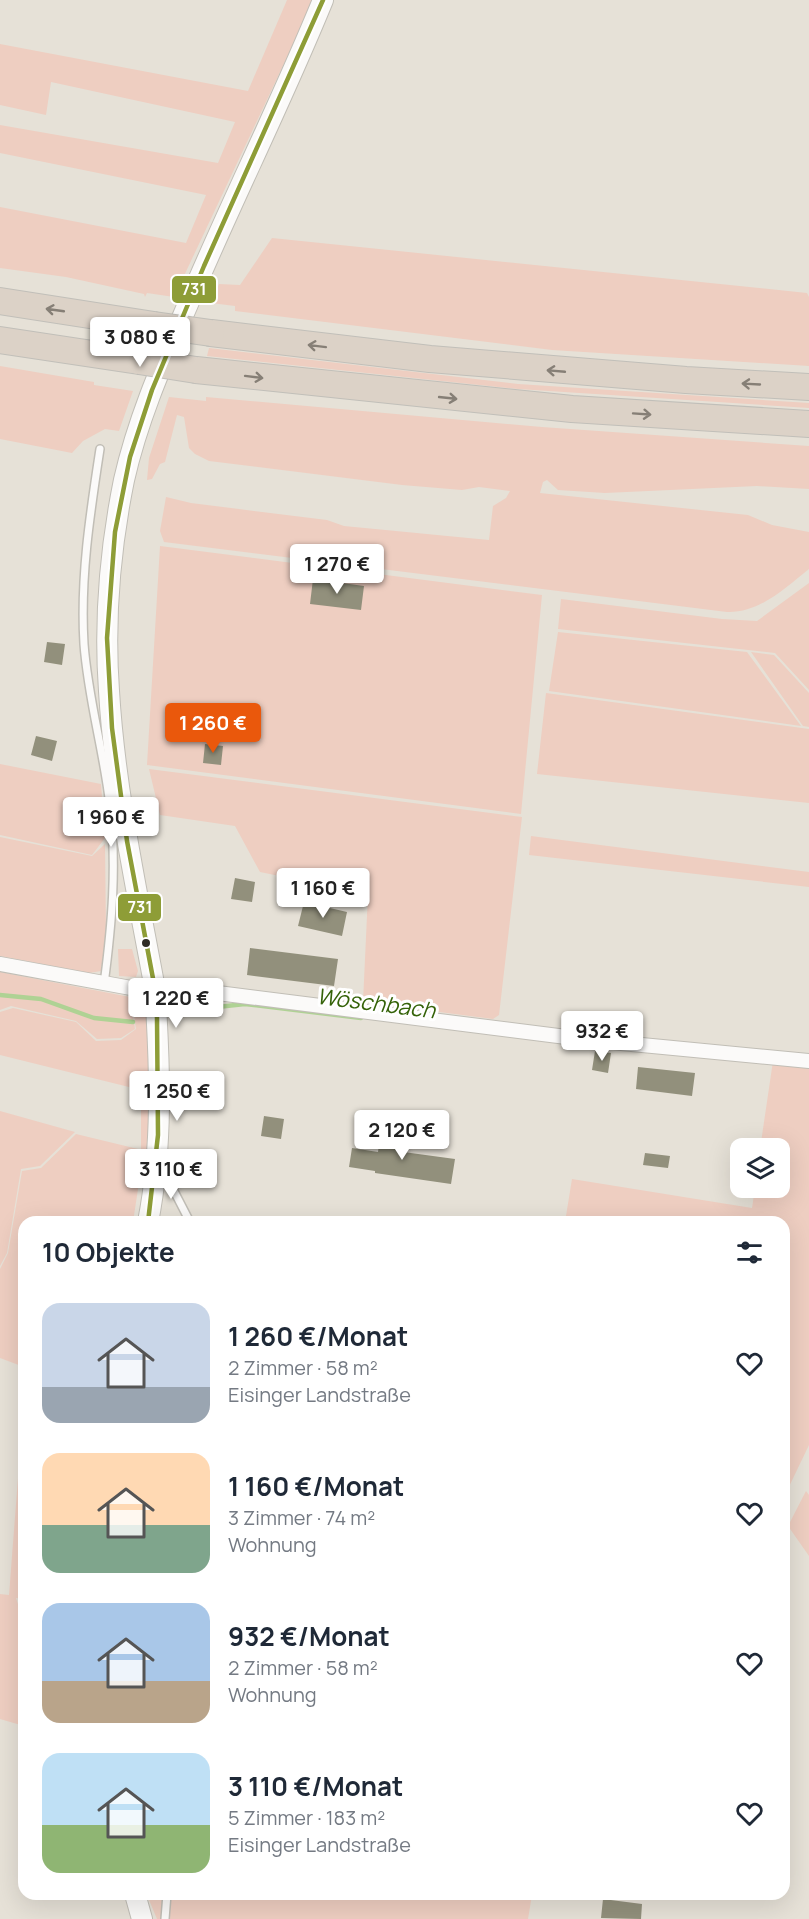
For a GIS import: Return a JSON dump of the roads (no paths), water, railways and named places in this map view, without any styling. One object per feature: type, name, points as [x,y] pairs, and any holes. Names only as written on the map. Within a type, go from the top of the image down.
[{"type":"highway","points":[[0,302],[211,333],[430,359],[675,380],[809,387]]},
{"type":"highway","points":[[0,340],[196,370],[538,406],[809,424]]},
{"type":"main road","points":[[149,1216],[155,1171],[159,1071],[154,989],[125,822],[108,690],[109,587],[119,505],[148,396],[323,0]]},
{"type":"main road","points":[[137,1900],[142,1919]]},
{"type":"street","points":[[0,964],[131,988],[202,991],[590,1040],[809,1061]]},
{"type":"lane","points":[[100,449],[87,532],[83,610],[87,677],[110,807],[113,918],[104,984]]},
{"type":"lane","points":[[155,1171],[174,1191],[187,1216]]},
{"type":"lane","points":[[165,1919],[167,1900]]},
{"type":"waterway","name":"Wöschbach","points":[[0,995],[41,999],[94,1018],[133,1022]]},
{"type":"waterway","name":"Wöschbach","points":[[199,1009],[245,1004],[361,1018]]}]
